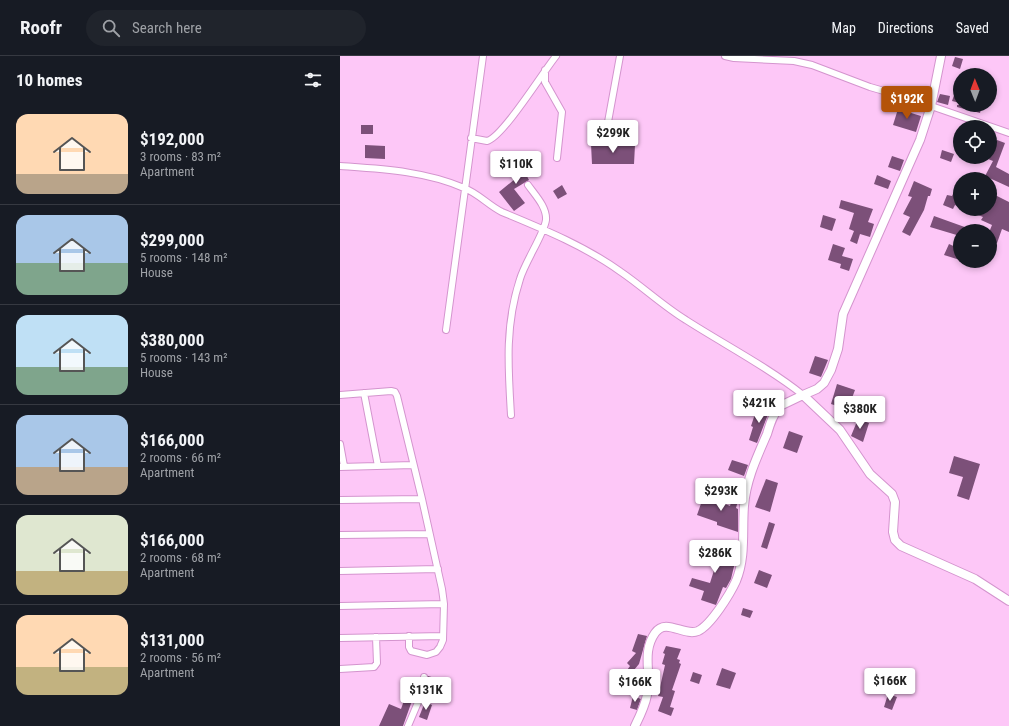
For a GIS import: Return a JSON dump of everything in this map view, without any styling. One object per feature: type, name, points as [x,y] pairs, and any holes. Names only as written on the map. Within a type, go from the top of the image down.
[{"type":"street","points":[[446,330],[483,56]]},
{"type":"street","points":[[471,138],[487,141],[494,137],[512,116],[556,56]]},
{"type":"street","points":[[606,133],[620,56]]},
{"type":"street","points":[[726,56],[734,58],[794,61],[812,65],[870,87],[1009,133]]},
{"type":"street","points":[[635,726],[647,695],[646,661],[652,638],[656,632],[661,628],[666,627],[688,632],[698,631],[708,623],[727,596],[740,570],[746,492],[761,448],[780,406],[818,389],[831,370],[838,349],[843,314],[920,140],[931,106],[941,56]]},
{"type":"street","points":[[546,69],[545,82],[562,112],[557,158]]},
{"type":"street","points":[[340,166],[399,171],[425,176],[465,188],[500,211],[584,250],[621,272],[660,303],[788,383],[840,430],[870,474],[892,494],[895,502],[893,532],[895,540],[901,546],[975,579],[1009,601]]},
{"type":"street","points":[[511,415],[509,371],[510,320],[520,279],[543,230],[546,219],[543,207],[528,185]]},
{"type":"street","points":[[340,395],[391,391],[397,394],[438,569],[444,604],[443,636],[440,647],[436,652],[427,655],[411,651],[409,647],[409,636]]},
{"type":"street","points":[[364,393],[378,466]]},
{"type":"street","points":[[340,444],[342,466],[413,465]]},
{"type":"street","points":[[340,500],[422,499]]},
{"type":"street","points":[[340,536],[429,534]]},
{"type":"street","points":[[340,571],[438,569]]},
{"type":"street","points":[[340,606],[444,604]]},
{"type":"street","points":[[340,638],[443,636]]},
{"type":"street","points":[[340,668],[374,667],[377,663],[376,637]]},
{"type":"street","points":[[408,726],[418,704],[424,678]]},
{"type":"building","points":[[955,57],[963,59],[960,68],[952,66]]},
{"type":"building","points":[[940,94],[950,96],[948,105],[937,102]]},
{"type":"building","points":[[898,109],[921,116],[916,132],[893,125]]},
{"type":"building","points":[[361,125],[373,125],[373,134],[361,134]]},
{"type":"building","points":[[997,140],[1005,143],[996,167],[1009,174],[1009,187],[997,182],[997,172],[987,172],[991,164],[997,164]]},
{"type":"building","points":[[591,144],[635,145],[634,164],[592,164]]},
{"type":"building","points":[[365,145],[385,146],[385,159],[365,158]]},
{"type":"building","points":[[942,150],[953,154],[951,162],[940,158]]},
{"type":"building","points":[[525,155],[529,162],[522,167],[529,180],[514,189],[525,203],[514,211],[499,192],[518,175],[511,168]]},
{"type":"building","points":[[892,156],[904,160],[900,171],[888,167]]},
{"type":"building","points":[[877,175],[891,181],[888,189],[874,184]]},
{"type":"building","points":[[914,181],[932,189],[930,196],[928,196],[924,210],[910,236],[902,232],[910,217],[903,214],[912,197],[908,196]]},
{"type":"building","points":[[562,185],[567,194],[558,199],[553,191]]},
{"type":"building","points":[[953,194],[953,209],[943,205],[947,195],[952,196]]},
{"type":"building","points":[[997,196],[1009,202],[1009,232],[1002,229],[997,243],[997,224],[990,224],[981,220],[983,217],[981,216],[997,216]]},
{"type":"building","points":[[841,200],[873,209],[868,222],[874,224],[870,237],[860,234],[857,244],[850,241],[854,231],[849,229],[854,213],[839,208]]},
{"type":"building","points":[[823,215],[836,219],[832,231],[820,227]]},
{"type":"building","points":[[934,216],[956,224],[953,224],[953,234],[930,227]]},
{"type":"building","points":[[833,244],[845,248],[842,256],[853,259],[849,271],[840,268],[841,264],[828,260]]},
{"type":"building","points":[[949,244],[953,246],[953,258],[944,255]]},
{"type":"building","points":[[815,356],[828,360],[821,377],[809,373]]},
{"type":"building","points":[[837,384],[855,390],[852,398],[869,403],[863,420],[851,416],[853,411],[831,404]]},
{"type":"building","points":[[767,404],[773,406],[757,443],[749,440],[753,427],[751,426],[755,414],[763,416]]},
{"type":"building","points":[[858,419],[869,423],[863,442],[851,436]]},
{"type":"building","points":[[789,431],[803,436],[797,453],[783,448]]},
{"type":"building","points":[[954,456],[980,464],[969,500],[957,496],[963,477],[949,473]]},
{"type":"building","points":[[732,460],[748,465],[744,476],[728,470]]},
{"type":"building","points":[[766,479],[778,483],[770,512],[755,507]]},
{"type":"building","points":[[734,492],[740,494],[736,508],[738,509],[738,532],[717,525],[717,522],[697,515],[704,495],[730,506]]},
{"type":"building","points":[[769,522],[775,524],[767,549],[761,547]]},
{"type":"building","points":[[709,548],[724,553],[725,551],[737,554],[731,579],[726,588],[723,587],[716,605],[701,600],[704,591],[689,586],[692,578],[710,583],[716,564],[692,556],[694,550],[707,554]]},
{"type":"building","points":[[759,570],[772,575],[767,588],[754,583]]},
{"type":"building","points":[[743,608],[753,611],[750,618],[741,615]]},
{"type":"building","points":[[638,634],[647,636],[639,664],[634,670],[637,672],[633,679],[625,673],[630,666],[627,663],[636,653],[632,651]]},
{"type":"building","points":[[666,646],[681,649],[677,659],[680,660],[679,663],[681,664],[672,690],[675,691],[670,707],[674,708],[671,716],[658,711],[663,697],[658,696],[665,665],[662,664],[665,654],[663,653]]},
{"type":"building","points":[[722,668],[736,673],[730,689],[716,685]]},
{"type":"building","points":[[693,672],[702,675],[699,684],[690,681]]},
{"type":"building","points":[[428,676],[435,678],[434,681],[446,685],[443,696],[431,692],[432,689],[426,688]]},
{"type":"building","points":[[635,679],[643,684],[642,690],[638,696],[628,689]]},
{"type":"building","points":[[888,694],[897,697],[892,710],[884,707]]},
{"type":"building","points":[[406,695],[413,698],[403,726],[379,726],[389,704],[401,709]]},
{"type":"building","points":[[633,696],[641,699],[637,710],[630,708]]},
{"type":"building","points":[[425,702],[432,705],[427,720],[419,717]]}]
